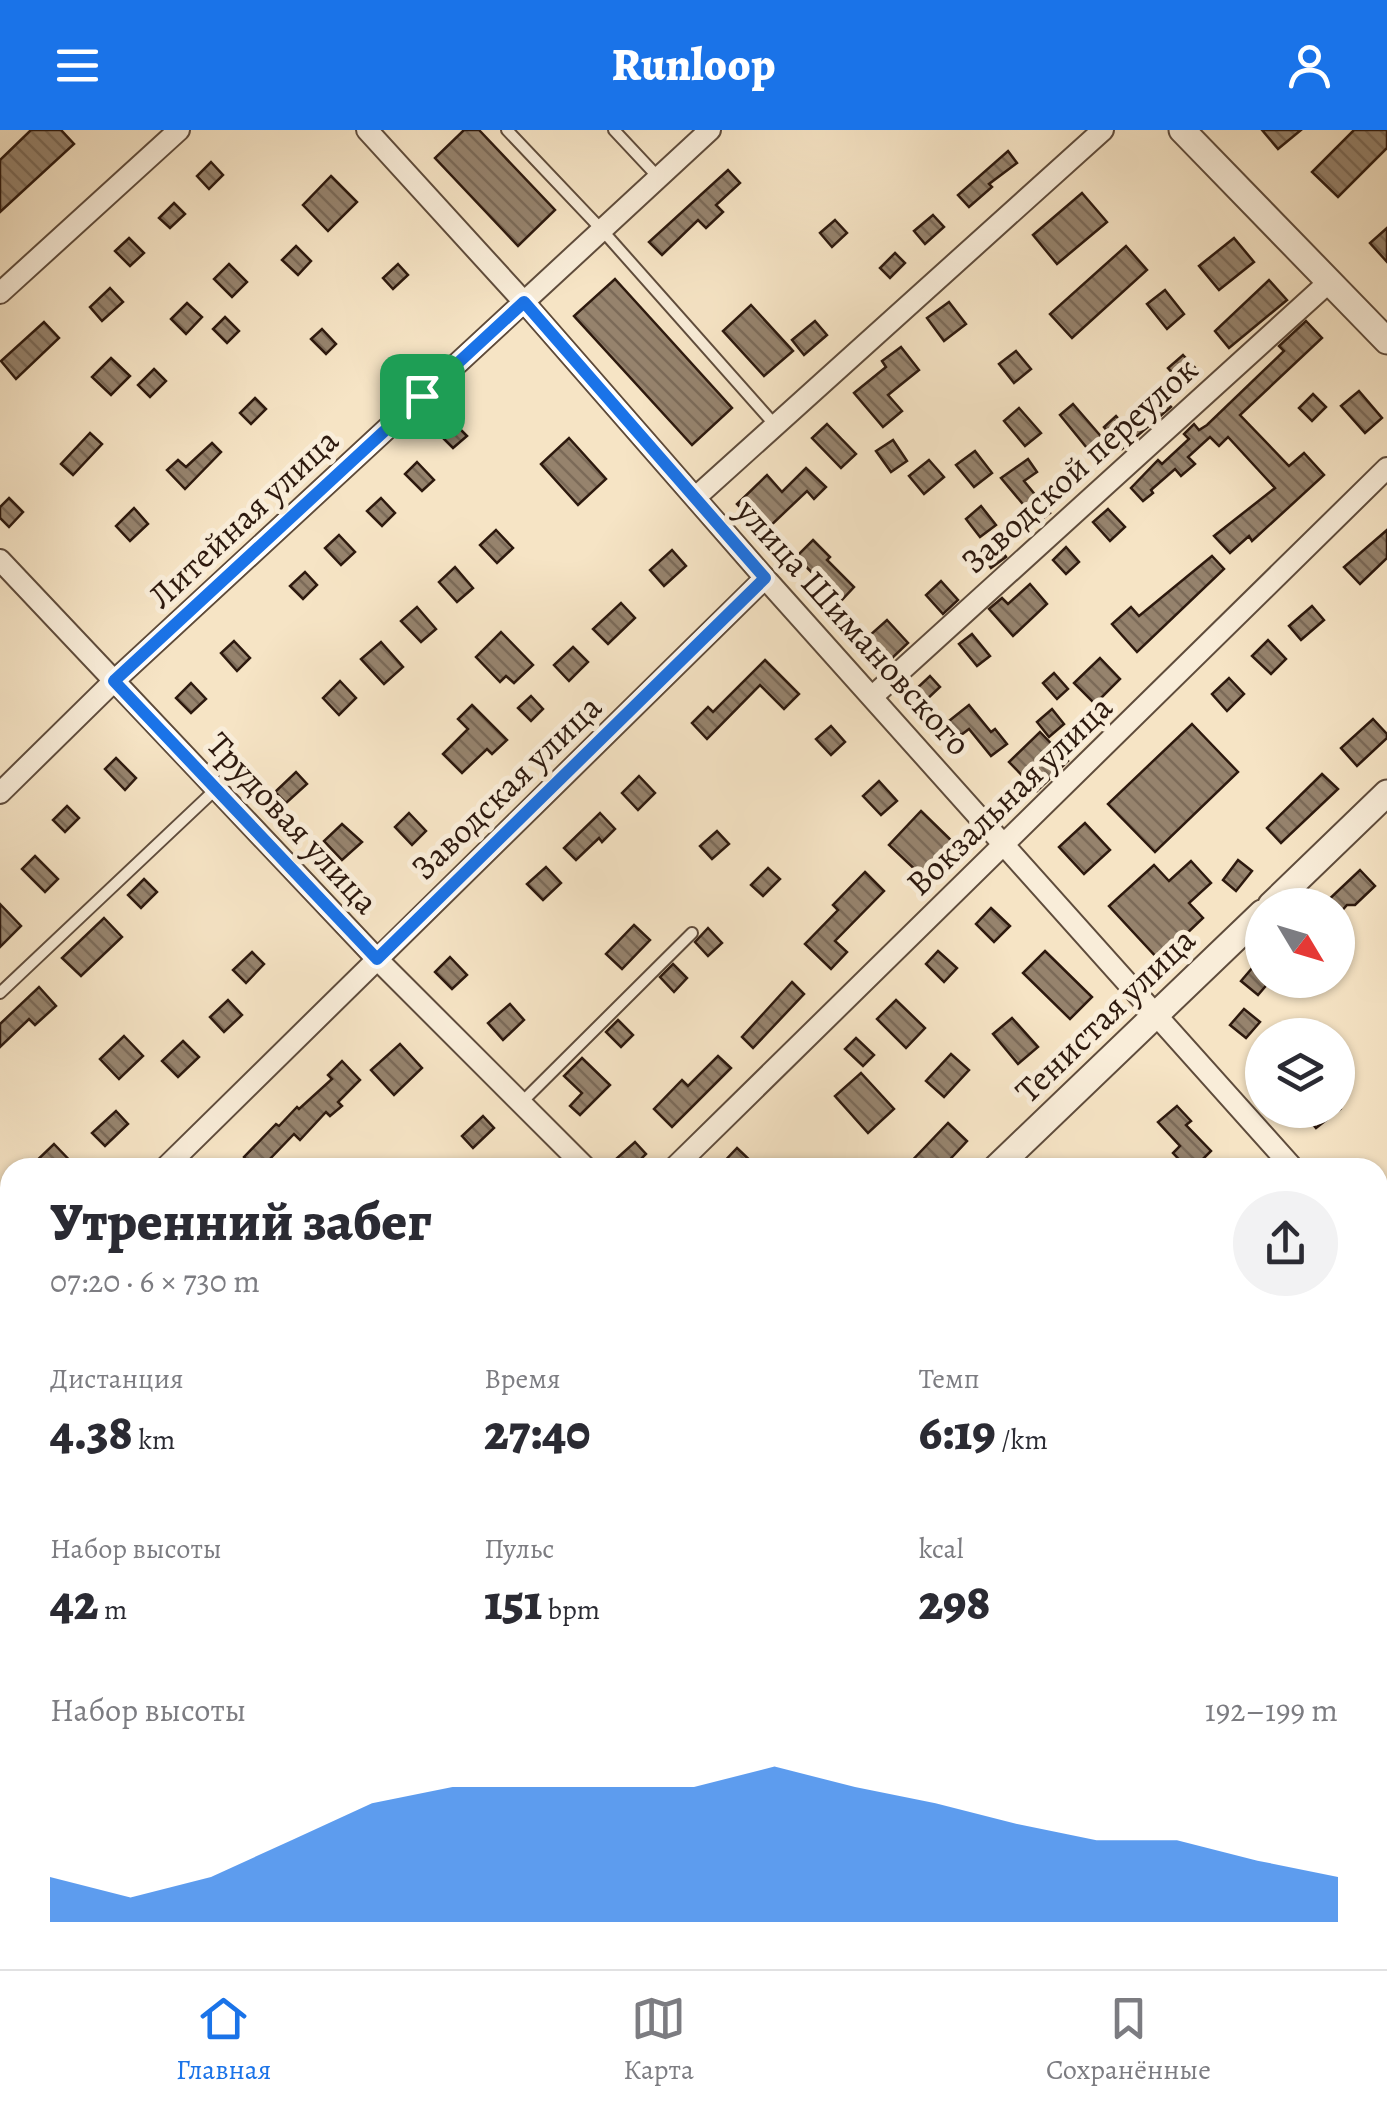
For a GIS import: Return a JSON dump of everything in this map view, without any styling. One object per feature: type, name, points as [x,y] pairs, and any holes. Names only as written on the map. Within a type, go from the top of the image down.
[{"type":"street","points":[[0,292],[178,130]]},
{"type":"street","name":"улица Шимановского","points":[[367,130],[1284,1158]]},
{"type":"street","name":"Литейная улица","points":[[0,793],[114,681],[710,130]]},
{"type":"street","points":[[696,497],[1103,130]]},
{"type":"street","points":[[1184,131],[1387,341]]},
{"type":"street","name":"Заводской переулок","points":[[873,696],[1329,282]]},
{"type":"street","name":"Вокзальная улица","points":[[684,1158],[1387,468]]},
{"type":"street","name":"Трудовая улица","points":[[0,560],[377,959],[576,1158]]},
{"type":"street","name":"Заводская улица","points":[[174,1158],[765,578]]},
{"type":"street","points":[[1289,888],[1387,793]]},
{"type":"street","name":"Тенистая улица","points":[[1007,1158],[1245,930]]},
{"type":"lane","points":[[507,130],[602,230],[775,426]]},
{"type":"lane","points":[[614,130],[658,178]]},
{"type":"lane","points":[[0,993],[216,788]]},
{"type":"lane","points":[[521,1102],[692,933]]},
{"type":"building","points":[[31,130],[61,130],[74,144],[0,212],[0,160]]},
{"type":"building","points":[[464,130],[479,130],[555,210],[518,246],[435,158]]},
{"type":"building","points":[[1262,130],[1301,130],[1278,149]]},
{"type":"building","points":[[1354,130],[1387,130],[1387,148],[1338,197],[1312,172]]},
{"type":"building","points":[[1008,151],[1017,163],[989,184],[992,187],[969,207],[958,195]]},
{"type":"building","points":[[211,162],[223,175],[209,189],[197,176]]},
{"type":"building","points":[[728,170],[740,183],[716,205],[723,212],[706,228],[698,220],[662,255],[649,242]]},
{"type":"building","points":[[331,176],[357,202],[328,231],[303,205]]},
{"type":"building","points":[[1082,193],[1107,222],[1057,264],[1033,235]]},
{"type":"building","points":[[174,203],[185,214],[170,228],[159,218]]},
{"type":"building","points":[[933,215],[944,227],[925,244],[914,231]]},
{"type":"building","points":[[835,220],[847,233],[832,247],[820,233]]},
{"type":"building","points":[[1387,228],[1387,262],[1370,243]]},
{"type":"building","points":[[129,238],[144,253],[130,266],[115,251]]},
{"type":"building","points":[[1234,238],[1254,262],[1219,290],[1199,266]]},
{"type":"building","points":[[296,246],[311,261],[298,275],[282,260]]},
{"type":"building","points":[[1126,246],[1147,270],[1072,338],[1050,314]]},
{"type":"building","points":[[895,253],[905,263],[890,278],[880,268]]},
{"type":"building","points":[[229,264],[247,282],[232,297],[214,279]]},
{"type":"building","points":[[398,264],[408,275],[393,289],[383,278]]},
{"type":"building","points":[[615,279],[732,408],[692,445],[574,316]]},
{"type":"building","points":[[1269,280],[1287,300],[1229,348],[1215,331]]},
{"type":"building","points":[[110,288],[123,302],[102,321],[90,307]]},
{"type":"building","points":[[1165,290],[1184,314],[1167,329],[1147,304]]},
{"type":"building","points":[[949,302],[966,324],[944,341],[927,318]]},
{"type":"building","points":[[187,303],[202,317],[186,334],[171,319]]},
{"type":"building","points":[[751,305],[793,351],[764,376],[723,331]]},
{"type":"building","points":[[225,317],[239,331],[227,343],[213,329]]},
{"type":"building","points":[[815,321],[827,335],[804,355],[792,340]]},
{"type":"building","points":[[1306,321],[1322,338],[1240,415],[1289,466],[1304,453],[1324,475],[1252,541],[1249,536],[1230,553],[1214,536],[1275,488],[1228,437],[1219,446],[1210,437],[1188,457],[1195,464],[1181,476],[1175,469],[1143,501],[1131,488],[1158,460],[1162,464],[1189,439],[1184,434],[1194,424],[1199,430],[1207,425],[1284,351],[1279,346]]},
{"type":"building","points":[[44,322],[59,338],[16,379],[1,361]]},
{"type":"building","points":[[322,329],[336,344],[326,354],[311,339]]},
{"type":"building","points":[[901,347],[919,370],[888,395],[902,411],[883,427],[854,393],[886,367],[882,361]]},
{"type":"building","points":[[1016,351],[1031,369],[1014,383],[999,364]]},
{"type":"building","points":[[1183,355],[1199,372],[1184,386],[1168,368]]},
{"type":"building","points":[[111,358],[130,376],[111,395],[92,377]]},
{"type":"building","points":[[154,369],[166,381],[150,397],[138,385]]},
{"type":"building","points":[[1359,391],[1382,418],[1365,433],[1341,406]]},
{"type":"building","points":[[1313,394],[1326,407],[1312,421],[1299,408]]},
{"type":"building","points":[[1160,395],[1171,407],[1122,449],[1104,427],[1116,416],[1125,426]]},
{"type":"building","points":[[255,398],[266,409],[251,424],[240,413]]},
{"type":"building","points":[[1073,404],[1105,441],[1091,453],[1060,415]]},
{"type":"building","points":[[1019,408],[1041,433],[1025,446],[1004,421]]},
{"type":"building","points":[[454,423],[467,436],[453,448],[441,436]]},
{"type":"building","points":[[827,424],[856,454],[841,468],[812,438]]},
{"type":"building","points":[[90,433],[102,444],[73,475],[61,464]]},
{"type":"building","points":[[569,438],[606,479],[578,505],[541,464]]},
{"type":"building","points":[[893,440],[907,461],[891,472],[876,451]]},
{"type":"building","points":[[212,443],[221,452],[185,489],[167,470],[178,460],[186,467]]},
{"type":"building","points":[[975,451],[992,473],[974,487],[956,465]]},
{"type":"building","points":[[1028,459],[1037,472],[1024,481],[1050,513],[1038,522],[1001,478]]},
{"type":"building","points":[[929,460],[944,477],[924,494],[909,476]]},
{"type":"building","points":[[417,462],[434,480],[422,491],[405,474]]},
{"type":"building","points":[[806,468],[826,487],[814,499],[807,491],[764,532],[737,504],[767,475],[782,492]]},
{"type":"building","points":[[9,498],[23,512],[9,527],[0,518],[0,507]]},
{"type":"building","points":[[381,498],[395,513],[382,526],[367,511]]},
{"type":"building","points":[[981,506],[996,525],[980,537],[966,519]]},
{"type":"building","points":[[134,508],[148,524],[130,541],[116,526]]},
{"type":"building","points":[[1108,509],[1125,527],[1110,541],[1093,522]]},
{"type":"building","points":[[496,530],[513,548],[497,563],[480,545]]},
{"type":"building","points":[[1387,530],[1387,558],[1360,584],[1344,567]]},
{"type":"building","points":[[339,535],[355,552],[341,565],[325,548]]},
{"type":"building","points":[[994,539],[1006,557],[991,568],[979,549]]},
{"type":"building","points":[[813,540],[854,587],[841,601],[796,557]]},
{"type":"building","points":[[1066,547],[1079,562],[1066,574],[1053,560]]},
{"type":"building","points":[[672,550],[686,566],[664,586],[650,570]]},
{"type":"building","points":[[1212,556],[1224,569],[1137,652],[1112,624],[1131,607],[1139,616]]},
{"type":"building","points":[[455,567],[473,588],[457,602],[439,582]]},
{"type":"building","points":[[305,572],[317,585],[303,599],[290,586]]},
{"type":"building","points":[[941,581],[958,600],[943,614],[926,595]]},
{"type":"building","points":[[1030,584],[1047,604],[1013,636],[989,609],[1002,598],[1008,604]]},
{"type":"building","points":[[621,603],[635,618],[608,644],[593,629]]},
{"type":"building","points":[[1312,606],[1324,620],[1301,640],[1289,626]]},
{"type":"building","points":[[417,607],[436,629],[421,642],[401,621]]},
{"type":"building","points":[[887,620],[908,643],[890,660],[869,636]]},
{"type":"building","points":[[501,632],[533,665],[514,683],[506,676],[500,682],[476,657]]},
{"type":"building","points":[[972,634],[990,656],[977,666],[959,644]]},
{"type":"building","points":[[1268,640],[1286,659],[1271,674],[1252,656]]},
{"type":"building","points":[[234,641],[250,658],[237,671],[221,653]]},
{"type":"building","points":[[381,642],[403,667],[384,684],[361,659]]},
{"type":"building","points":[[573,647],[588,662],[569,681],[554,665]]},
{"type":"building","points":[[1100,658],[1120,679],[1095,704],[1074,683]]},
{"type":"building","points":[[765,660],[799,694],[784,709],[760,685],[707,739],[692,723],[708,707],[713,712]]},
{"type":"building","points":[[1054,673],[1068,689],[1057,699],[1043,683]]},
{"type":"building","points":[[930,676],[940,687],[925,701],[915,690]]},
{"type":"building","points":[[1229,678],[1244,694],[1227,711],[1212,694]]},
{"type":"building","points":[[340,681],[356,698],[339,715],[323,698]]},
{"type":"building","points":[[191,683],[206,699],[191,713],[176,698]]},
{"type":"building","points":[[531,696],[543,709],[531,721],[518,708]]},
{"type":"building","points":[[472,705],[507,740],[492,754],[487,749],[462,773],[443,754],[468,729],[458,719]]},
{"type":"building","points":[[969,705],[991,732],[995,729],[1007,744],[991,756],[969,729],[961,735],[949,721]]},
{"type":"building","points":[[1052,709],[1064,724],[1049,737],[1037,722]]},
{"type":"building","points":[[1373,719],[1387,738],[1357,766],[1341,748]]},
{"type":"building","points":[[1192,724],[1238,772],[1155,852],[1108,804]]},
{"type":"building","points":[[831,726],[845,742],[831,755],[816,739]]},
{"type":"building","points":[[1040,732],[1068,761],[1037,791],[1009,762]]},
{"type":"building","points":[[116,758],[136,778],[125,790],[105,769]]},
{"type":"building","points":[[296,772],[307,784],[286,803],[275,792]]},
{"type":"building","points":[[1322,774],[1338,789],[1281,843],[1267,828]]},
{"type":"building","points":[[639,776],[655,793],[638,810],[622,793]]},
{"type":"building","points":[[879,781],[897,801],[881,815],[863,796]]},
{"type":"building","points":[[67,806],[79,818],[65,832],[53,820]]},
{"type":"building","points":[[921,811],[955,844],[923,877],[889,845]]},
{"type":"building","points":[[409,813],[426,831],[412,845],[395,827]]},
{"type":"building","points":[[600,813],[615,829],[576,860],[564,848]]},
{"type":"building","points":[[1085,823],[1110,850],[1084,874],[1059,847]]},
{"type":"building","points":[[342,824],[362,842],[342,860],[324,841]]},
{"type":"building","points":[[717,831],[729,844],[712,859],[700,846]]},
{"type":"building","points":[[35,856],[58,879],[45,892],[22,869]]},
{"type":"building","points":[[1238,860],[1252,871],[1236,891],[1223,880]]},
{"type":"building","points":[[1191,861],[1211,883],[1189,903],[1203,918],[1159,960],[1109,906],[1154,865],[1169,881]]},
{"type":"building","points":[[546,867],[561,883],[543,900],[527,884]]},
{"type":"building","points":[[768,868],[780,879],[763,896],[751,885]]},
{"type":"building","points":[[1360,870],[1375,886],[1355,905],[1355,888],[1341,888]]},
{"type":"building","points":[[865,872],[884,891],[835,941],[847,952],[831,969],[805,944],[838,910],[833,905]]},
{"type":"building","points":[[144,879],[157,892],[141,908],[128,895]]},
{"type":"building","points":[[0,904],[21,926],[0,947]]},
{"type":"building","points":[[991,908],[1010,926],[994,942],[976,924]]},
{"type":"building","points":[[104,918],[122,937],[81,976],[62,958]]},
{"type":"building","points":[[634,925],[650,940],[622,969],[606,954]]},
{"type":"building","points":[[708,928],[722,943],[708,956],[695,942]]},
{"type":"building","points":[[938,951],[957,968],[944,982],[926,964]]},
{"type":"building","points":[[1045,951],[1092,997],[1070,1019],[1023,973]]},
{"type":"building","points":[[252,952],[264,964],[246,983],[233,970]]},
{"type":"building","points":[[450,957],[467,975],[452,989],[435,972]]},
{"type":"building","points":[[673,964],[687,978],[674,992],[660,977]]},
{"type":"building","points":[[792,982],[804,994],[753,1048],[742,1037]]},
{"type":"building","points":[[39,987],[56,1006],[35,1025],[29,1019],[0,1047],[0,1024]]},
{"type":"building","points":[[228,1000],[242,1015],[224,1032],[210,1017]]},
{"type":"building","points":[[896,1000],[925,1028],[906,1048],[877,1019]]},
{"type":"building","points":[[510,1004],[524,1020],[503,1040],[488,1023]]},
{"type":"building","points":[[1244,1009],[1255,1018],[1245,1018],[1245,1037],[1230,1025]]},
{"type":"building","points":[[1012,1018],[1038,1047],[1018,1064],[993,1034]]},
{"type":"building","points":[[618,1020],[633,1035],[621,1047],[606,1032]]},
{"type":"building","points":[[124,1036],[143,1056],[119,1079],[100,1059]]},
{"type":"building","points":[[856,1038],[874,1055],[863,1066],[845,1049]]},
{"type":"building","points":[[183,1041],[199,1057],[178,1077],[162,1061]]},
{"type":"building","points":[[400,1044],[422,1068],[394,1095],[371,1070]]},
{"type":"building","points":[[951,1054],[969,1070],[944,1097],[926,1081]]},
{"type":"building","points":[[718,1056],[731,1068],[672,1127],[654,1109],[682,1080],[688,1086]]},
{"type":"building","points":[[582,1058],[610,1085],[580,1115],[570,1106],[582,1093],[564,1076]]},
{"type":"building","points":[[342,1061],[360,1080],[338,1102],[342,1106],[330,1116],[326,1112],[300,1140],[294,1134],[271,1158],[245,1158],[276,1124],[279,1126],[332,1079],[328,1075]]},
{"type":"building","points":[[861,1073],[894,1109],[868,1133],[835,1096]]},
{"type":"building","points":[[1177,1106],[1191,1121],[1186,1125],[1211,1151],[1204,1158],[1178,1158],[1173,1153],[1180,1146],[1158,1122]]},
{"type":"building","points":[[116,1111],[128,1124],[105,1146],[92,1133]]},
{"type":"building","points":[[483,1116],[494,1128],[473,1148],[462,1136]]},
{"type":"building","points":[[948,1123],[967,1141],[951,1158],[915,1158]]},
{"type":"building","points":[[635,1142],[646,1154],[642,1158],[617,1158]]},
{"type":"building","points":[[54,1144],[67,1158],[39,1158]]},
{"type":"building","points":[[737,1148],[748,1158],[728,1158]]},
{"type":"route","points":[[524,302],[765,578],[377,959],[114,681],[422,396],[524,302]]}]
